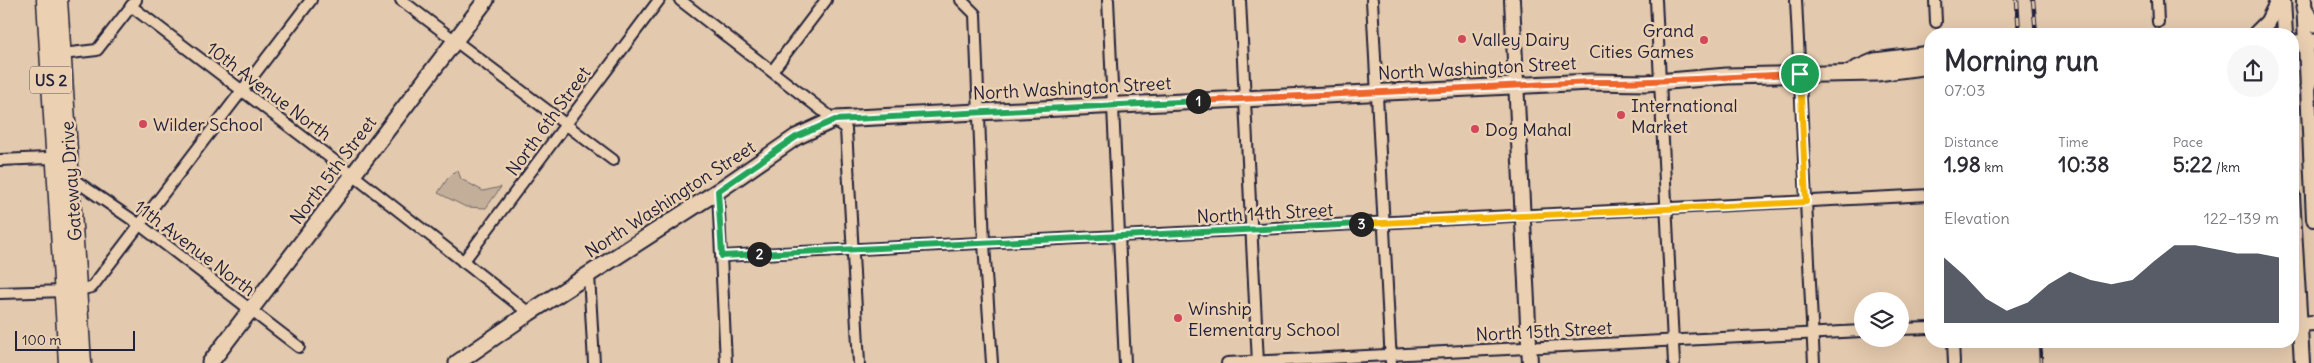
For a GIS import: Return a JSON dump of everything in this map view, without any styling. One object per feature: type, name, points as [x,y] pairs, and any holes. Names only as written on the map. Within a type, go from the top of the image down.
[{"type":"highway","name":"Gateway Drive","points":[[46,0],[56,160],[71,291],[82,363]]},
{"type":"highway","name":"Gateway Drive","points":[[58,0],[70,177],[71,291],[68,363]]},
{"type":"highway","points":[[56,160],[70,177]]},
{"type":"main road","name":"North 5th Street","points":[[210,363],[486,0]]},
{"type":"main road","points":[[1512,0],[1530,363]]},
{"type":"main road","points":[[2262,28],[2268,22],[2280,0]]},
{"type":"main road","points":[[2283,0],[2285,28]]},
{"type":"main road","points":[[2304,4],[2314,24]]},
{"type":"main road","points":[[2304,4],[2304,43],[2314,219]]},
{"type":"main road","name":"North Washington Street","points":[[1851,72],[1875,61],[1924,55]]},
{"type":"main road","points":[[2308,87],[2314,66]]},
{"type":"main road","name":"North Washington Street","points":[[457,363],[529,313],[718,191],[796,137],[835,120],[1516,85],[1659,82],[1727,76],[1877,72],[1924,67]]},
{"type":"main road","points":[[2302,363],[2299,324],[2314,323]]},
{"type":"street","points":[[0,293],[71,291],[92,287],[311,0]]},
{"type":"street","points":[[401,0],[614,160]]},
{"type":"street","name":"North 6th Street","points":[[463,262],[659,0]]},
{"type":"street","points":[[680,0],[773,70],[846,129],[859,363]]},
{"type":"street","points":[[773,70],[826,0]]},
{"type":"street","points":[[961,0],[975,14],[984,244],[992,363]]},
{"type":"street","points":[[1108,0],[1125,363]]},
{"type":"street","points":[[1240,0],[1258,362]]},
{"type":"street","points":[[1372,0],[1391,359]]},
{"type":"street","points":[[1656,0],[1674,363]]},
{"type":"street","points":[[1796,0],[1814,363]]},
{"type":"street","points":[[1935,0],[1936,22]]},
{"type":"street","points":[[2157,0],[2158,22]]},
{"type":"street","points":[[62,54],[97,50],[133,3]]},
{"type":"street","name":"10th Avenue North","points":[[133,3],[529,313]]},
{"type":"street","points":[[0,160],[47,158],[56,160]]},
{"type":"street","name":"11th Avenue North","points":[[70,177],[140,225],[299,347]]},
{"type":"street","points":[[718,191],[726,363]]},
{"type":"street","name":"North 14th Street","points":[[722,256],[1924,195]]},
{"type":"street","points":[[589,275],[594,363]]},
{"type":"street","points":[[1909,329],[1924,328]]},
{"type":"street","name":"North 15th Street","points":[[1227,363],[1391,359],[1530,348],[1854,331]]},
{"type":"street","points":[[1953,348],[1954,363]]},
{"type":"shaded area","points":[[455,171],[458,171],[461,179],[483,191],[501,187],[486,208],[466,207],[438,193]]},
{"type":"railway","points":[[2017,0],[2019,28]]},
{"type":"railway","points":[[2033,0],[2035,28]]},
{"type":"railway","points":[[2040,348],[2041,363]]},
{"type":"place","name":"Valley Dairy","points":[[1462,39]]},
{"type":"place","name":"Grand Cities Games","points":[[1704,40]]},
{"type":"place","name":"International Market","points":[[1621,115]]},
{"type":"place","name":"Wilder School","points":[[143,124]]},
{"type":"place","name":"Dog Mahal","points":[[1475,129]]},
{"type":"place","name":"Winship Elementary School","points":[[1178,318]]},
{"type":"route","points":[[1800,74],[1806,202],[722,256],[718,191],[796,137],[835,120],[1591,82],[1648,83],[1727,76],[1800,74]]}]
